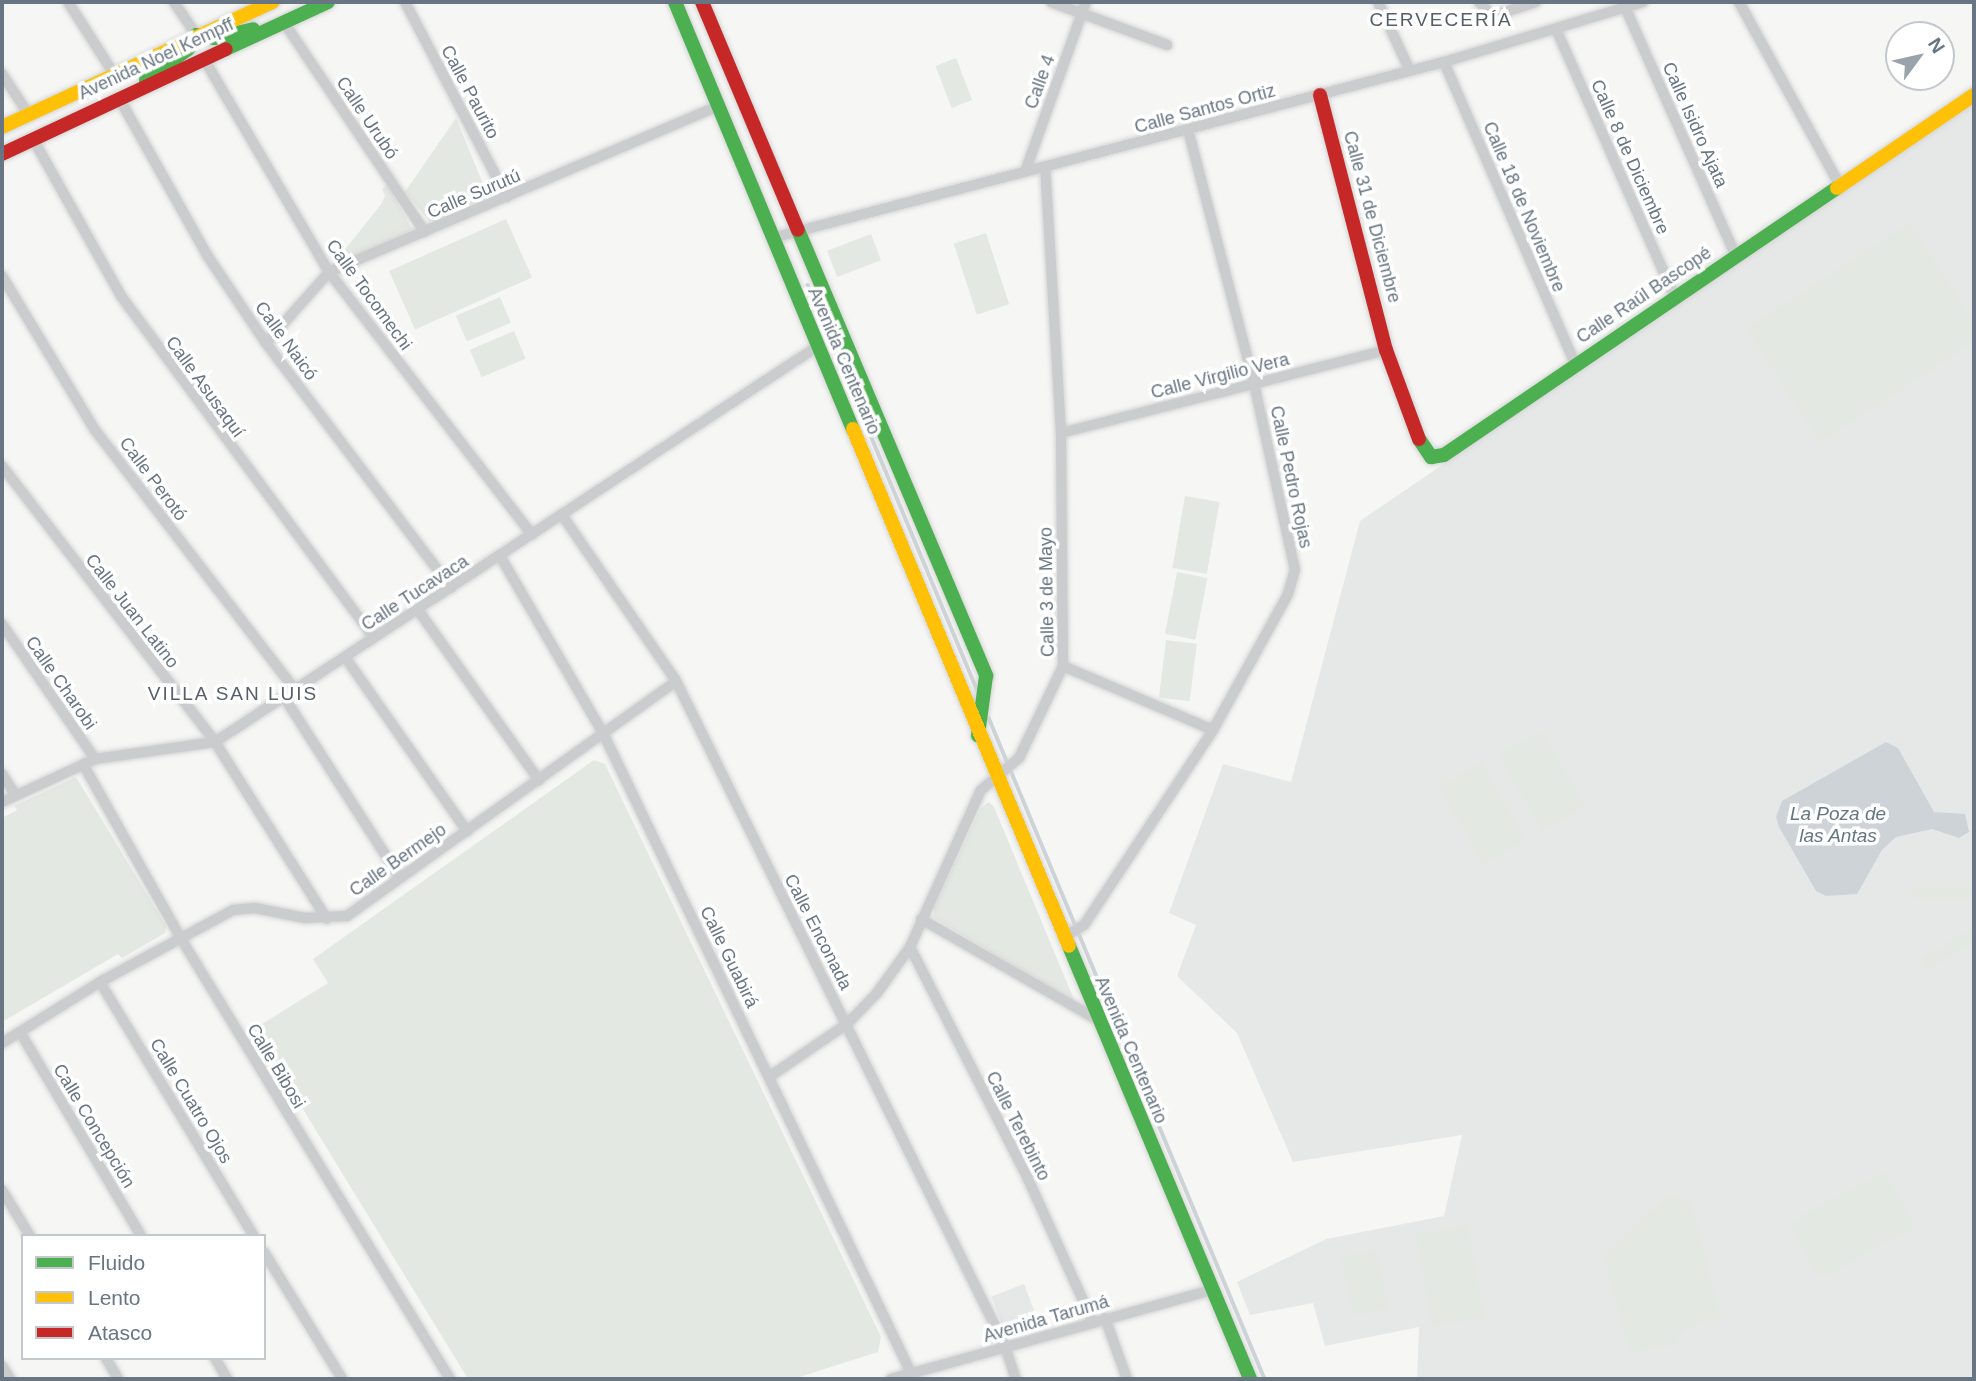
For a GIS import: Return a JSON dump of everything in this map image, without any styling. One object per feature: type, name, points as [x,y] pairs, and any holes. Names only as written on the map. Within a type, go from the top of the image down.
[{"type":"street","points":[[68,2],[114,74]]},
{"type":"street","points":[[174,2],[196,36]]},
{"type":"street","name":"Avenida Noel Kempff","points":[[15,121],[273,2]]},
{"type":"street","name":"Avenida Noel Kempff","points":[[2,154],[138,88],[328,2]]},
{"type":"street","name":"Calle Paurito","points":[[405,2],[507,197]]},
{"type":"street","name":"Avenida Centenario","points":[[675,2],[978,735],[1004,772],[1069,935],[1098,1020],[1250,1379]]},
{"type":"street","name":"Avenida Centenario","points":[[702,2],[801,231],[986,676],[987,691],[978,735]]},
{"type":"street","points":[[1051,2],[1167,46]]},
{"type":"street","name":"Calle 4","points":[[1025,172],[1086,2]]},
{"type":"street","points":[[1378,2],[1410,71]]},
{"type":"street","points":[[1479,2],[1493,16],[1536,2]]},
{"type":"street","name":"Calle Santos Ortiz","points":[[772,238],[1444,62],[1643,2]]},
{"type":"street","points":[[1739,2],[1840,186]]},
{"type":"street","name":"Calle Isidro Ajata","points":[[1625,7],[1737,256]]},
{"type":"street","name":"Calle Urubó","points":[[283,21],[425,232]]},
{"type":"street","points":[[196,36],[215,38],[248,28],[263,30]]},
{"type":"street","name":"Calle 8 de Diciembre","points":[[1556,29],[1675,298]]},
{"type":"street","points":[[138,88],[188,49],[196,36]]},
{"type":"street","name":"Calle Tocomechi","points":[[204,59],[329,272],[532,535]]},
{"type":"street","name":"Calle 18 de Noviembre","points":[[1444,62],[1576,365]]},
{"type":"street","points":[[2,74],[15,121],[2,136]]},
{"type":"street","name":"Calle 31 de Diciembre","points":[[1320,95],[1386,350]]},
{"type":"street","name":"Calle Raúl Bascopé","points":[[1386,350],[1423,451],[1431,457],[1444,455],[1974,95]]},
{"type":"street","name":"Calle Naicó","points":[[119,97],[207,255],[266,343],[451,588]]},
{"type":"street","name":"Calle Surutú","points":[[266,343],[329,272],[718,106]]},
{"type":"street","name":"Calle Pedro Rojas","points":[[1069,935],[1084,925],[1213,730],[1288,594],[1295,570],[1254,383],[1188,130]]},
{"type":"street","name":"Calle Asusaquí","points":[[33,139],[121,296],[173,372],[374,638]]},
{"type":"street","name":"Calle 3 de Mayo","points":[[769,1076],[847,1024],[877,993],[910,947],[981,790],[1004,772],[1063,666],[1061,433],[1045,167]]},
{"type":"street","name":"Calle Perotó","points":[[2,276],[96,430],[295,690]]},
{"type":"street","name":"Calle Tucavaca","points":[[2,802],[95,759],[215,742],[818,346]]},
{"type":"street","name":"Calle Virgilio Vera","points":[[1061,433],[1386,350]]},
{"type":"street","name":"Calle Juan Latino","points":[[2,466],[215,742],[327,919]]},
{"type":"street","name":"Calle Enconada","points":[[562,515],[676,681],[1005,1346],[1016,1379]]},
{"type":"street","name":"Calle Guabirá","points":[[500,556],[604,735],[913,1376]]},
{"type":"street","points":[[418,610],[539,780]]},
{"type":"street","name":"Calle Charobi","points":[[2,624],[95,759]]},
{"type":"street","points":[[345,657],[467,831]]},
{"type":"street","points":[[1063,666],[1213,730]]},
{"type":"street","name":"Calle Bermejo","points":[[2,1043],[100,982],[233,911],[255,908],[327,919],[347,915],[604,735],[676,681]]},
{"type":"street","points":[[284,697],[400,878]]},
{"type":"street","name":"Calle Bibosi","points":[[83,764],[180,937],[450,1379]]},
{"type":"street","points":[[2,774],[15,794]]},
{"type":"street","points":[[921,919],[1098,1020]]},
{"type":"street","name":"Calle Terebinto","points":[[910,947],[1028,1179],[1093,1322]]},
{"type":"street","name":"Calle Cuatro Ojos","points":[[100,982],[253,1234]]},
{"type":"street","name":"Calle Concepción","points":[[19,1032],[140,1234]]},
{"type":"street","points":[[2,1190],[29,1234]]},
{"type":"street","points":[[266,1255],[342,1379]]},
{"type":"street","name":"Avenida Tarumá","points":[[891,1379],[913,1376],[1005,1346],[1211,1290]]},
{"type":"street","points":[[1105,1318],[1127,1379]]},
{"type":"street","points":[[107,1360],[118,1379]]},
{"type":"street","points":[[216,1360],[227,1379]]},
{"type":"street","points":[[2,1366],[10,1379]]},
{"type":"shaded area","points":[[956,58],[972,100],[952,108],[935,66]]},
{"type":"shaded area","points":[[1974,102],[1974,1379],[1417,1379],[1419,1327],[1325,1346],[1313,1303],[1250,1315],[1237,1282],[1326,1239],[1444,1216],[1462,1135],[1293,1162],[1237,1033],[1177,976],[1196,925],[1169,913],[1223,764],[1291,782],[1360,521]]},
{"type":"shaded area","points":[[456,118],[486,191],[483,198],[439,221],[429,221],[405,192]]},
{"type":"shaded area","points":[[387,184],[412,229],[405,237],[350,262],[336,261],[382,203],[385,196],[382,189]]},
{"type":"shaded area","points":[[506,219],[532,277],[415,330],[389,271]]},
{"type":"shaded area","points":[[1910,222],[1974,321],[1974,343],[1820,443],[1746,328]]},
{"type":"shaded area","points":[[986,233],[1009,304],[977,315],[954,244]]},
{"type":"shaded area","points":[[871,234],[881,260],[837,277],[827,251]]},
{"type":"shaded area","points":[[500,297],[511,323],[467,342],[456,316]]},
{"type":"shaded area","points":[[514,331],[526,359],[482,377],[470,350]]},
{"type":"shaded area","points":[[1185,496],[1219,502],[1207,574],[1172,568]]},
{"type":"shaded area","points":[[1177,572],[1207,578],[1195,640],[1165,634]]},
{"type":"shaded area","points":[[1166,640],[1197,644],[1190,701],[1159,698]]},
{"type":"shaded area","points":[[1542,729],[1585,807],[1541,831],[1498,753]]},
{"type":"shaded area","points":[[594,760],[605,764],[881,1337],[878,1352],[793,1379],[468,1379],[254,1029],[328,983],[313,959]]},
{"type":"shaded area","points":[[1482,762],[1526,841],[1483,864],[1439,786]]},
{"type":"shaded area","points":[[76,777],[166,926],[165,933],[122,958],[118,954],[2,1022],[2,818],[17,810],[14,806]]},
{"type":"shaded area","points":[[989,802],[994,807],[1075,1002],[934,918],[934,908],[981,808]]},
{"type":"shaded area","points":[[1911,887],[1974,887],[1974,899],[1911,899]]},
{"type":"shaded area","points":[[1974,927],[1974,944],[1928,969],[1922,957]]},
{"type":"shaded area","points":[[1884,1170],[1916,1227],[1820,1280],[1789,1223]]},
{"type":"shaded area","points":[[1668,1195],[1691,1200],[1721,1317],[1685,1330],[1674,1346],[1630,1352],[1603,1255]]},
{"type":"shaded area","points":[[1468,1225],[1484,1318],[1432,1327],[1416,1234]]},
{"type":"shaded area","points":[[1376,1249],[1389,1309],[1353,1316],[1341,1256]]},
{"type":"shaded area","points":[[1024,1284],[1036,1315],[1003,1327],[991,1297]]},
{"type":"water","name":"La Poza de las Antas","points":[[1886,742],[1898,748],[1934,812],[1965,814],[1969,832],[1959,838],[1932,829],[1896,837],[1882,850],[1857,894],[1826,896],[1816,891],[1779,827],[1776,817],[1782,801]]},
{"type":"waterway","points":[[808,285],[978,692]]},
{"type":"waterway","points":[[989,718],[1265,1379]]},
{"type":"traffic: fast","points":[[226,49],[328,2]]},
{"type":"traffic: fast","points":[[675,2],[853,429]]},
{"type":"traffic: fast","points":[[146,80],[188,49],[196,35],[215,38],[253,29]]},
{"type":"traffic: fast","points":[[1419,439],[1431,457],[1444,455],[1837,188]]},
{"type":"traffic: fast","points":[[798,230],[986,676],[978,735]]},
{"type":"traffic: fast","points":[[1069,946],[1250,1379]]},
{"type":"traffic: slow","points":[[2,127],[273,2]]},
{"type":"traffic: slow","points":[[1837,188],[1974,95]]},
{"type":"traffic: slow","points":[[853,429],[1069,946]]},
{"type":"traffic: jam","points":[[702,2],[798,230]]},
{"type":"traffic: jam","points":[[2,154],[226,49]]},
{"type":"traffic: jam","points":[[1320,95],[1386,350],[1419,439]]},
{"type":"district","name":"CERVECERÍA","points":[[1441,20]]},
{"type":"district","name":"VILLA SAN LUIS","points":[[233,694]]}]
